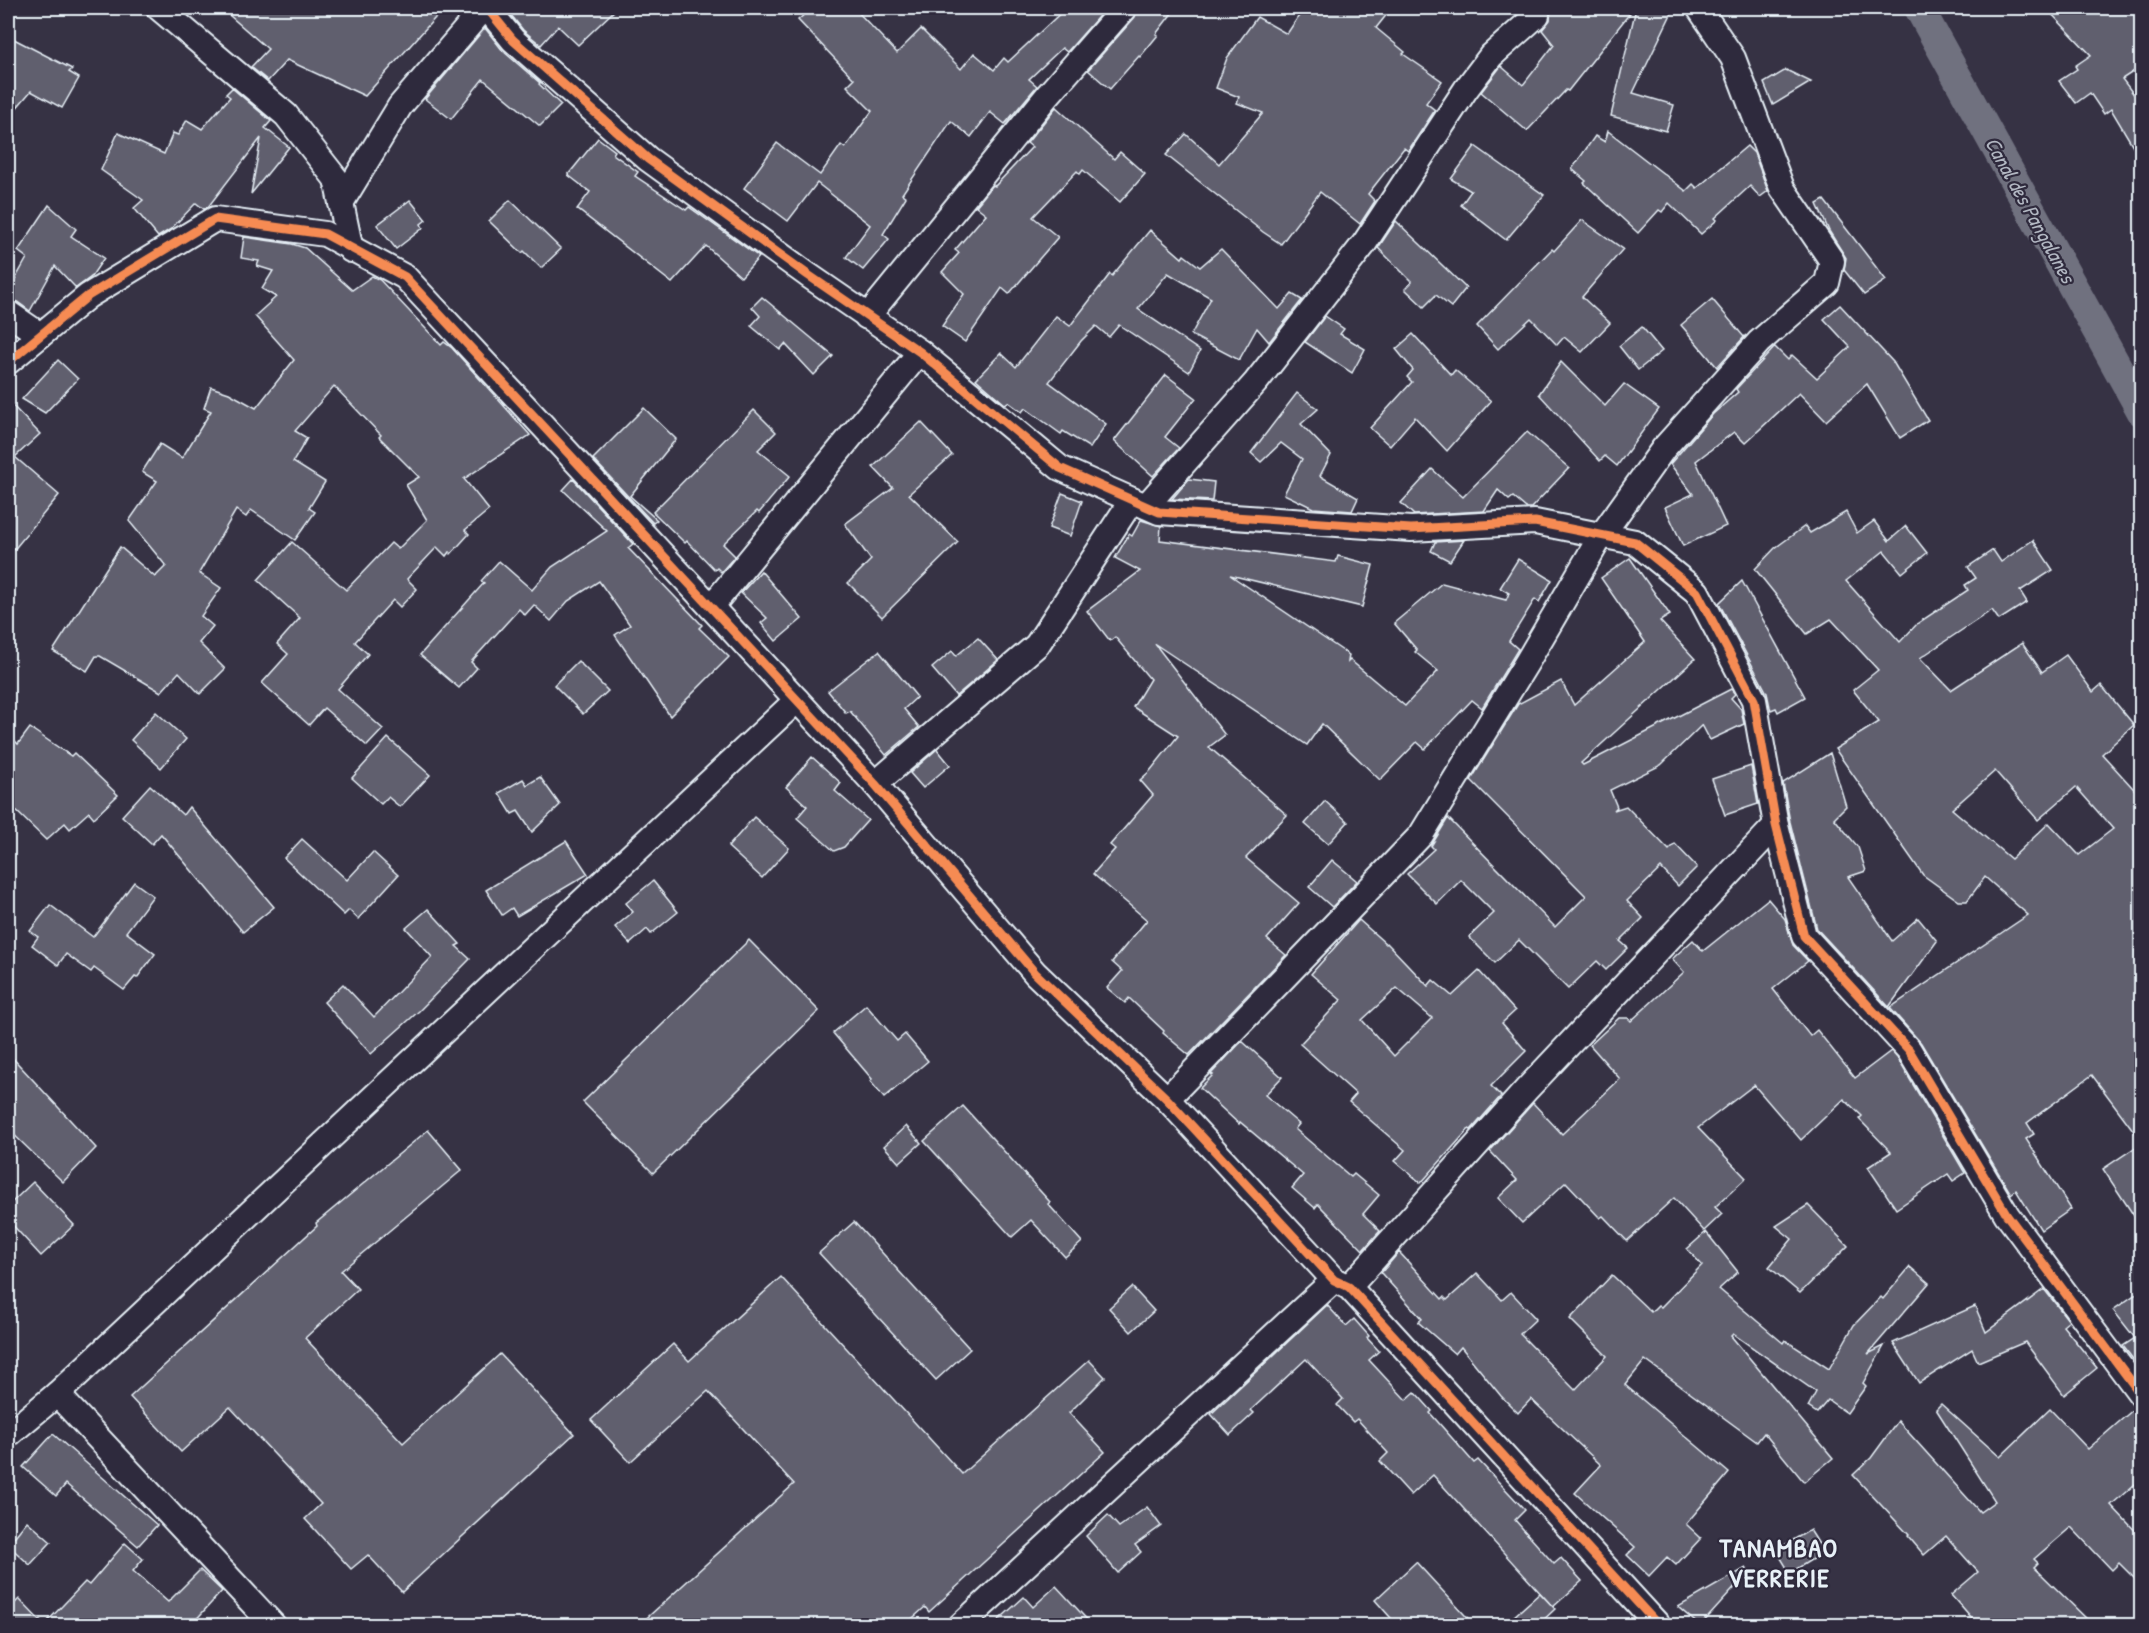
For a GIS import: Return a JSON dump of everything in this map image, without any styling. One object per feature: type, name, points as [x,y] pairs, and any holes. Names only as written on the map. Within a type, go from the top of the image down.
[{"type":"street","points":[[159,8],[286,115],[336,179],[351,249]]},
{"type":"street","points":[[341,203],[400,106],[486,8],[513,40],[648,159],[867,317],[920,352],[1060,468],[1159,512],[1411,529],[1534,522],[1635,542],[1697,591],[1754,700],[1776,825],[1804,936],[1909,1050],[2007,1215],[2142,1396]]},
{"type":"street","points":[[867,317],[1047,96],[1124,8]]},
{"type":"street","points":[[1167,1100],[1421,835],[1601,536],[1664,448],[1759,342],[1827,284],[1832,261],[1782,188],[1732,58],[1699,8]]},
{"type":"street","points":[[875,784],[1037,645],[1139,503],[1256,382],[1364,244],[1466,89],[1491,56],[1537,15]]},
{"type":"street","points":[[8,362],[88,296],[215,219],[325,234],[405,277],[875,784],[1035,973],[1167,1100],[1341,1283],[1659,1626]]},
{"type":"street","points":[[8,313],[40,335]]},
{"type":"street","points":[[711,607],[920,352]]},
{"type":"street","points":[[8,1435],[57,1394],[797,700]]},
{"type":"street","points":[[960,1626],[1341,1283],[1776,825]]},
{"type":"street","points":[[57,1394],[274,1626]]},
{"type":"building","points":[[221,8],[444,8],[365,96],[287,60],[268,81],[251,67],[268,49]]},
{"type":"building","points":[[511,8],[617,8],[578,45],[558,26],[541,45],[523,30],[507,10]]},
{"type":"building","points":[[812,8],[854,8],[897,53],[921,29],[961,69],[974,53],[994,70],[1004,58],[1008,62],[1066,8],[1106,8],[1067,52],[1062,48],[1029,79],[1037,86],[1005,124],[990,112],[971,137],[951,121],[902,194],[906,197],[883,234],[889,239],[863,270],[846,257],[870,225],[817,183],[788,221],[744,188],[777,143],[820,175],[841,145],[845,148],[872,111],[847,86],[854,79],[798,20]]},
{"type":"building","points":[[1138,8],[1176,8],[1156,34],[1158,35],[1110,89],[1088,70],[1135,17]]},
{"type":"building","points":[[1304,8],[1392,8],[1376,28],[1405,52],[1403,54],[1442,81],[1426,103],[1435,110],[1408,151],[1404,148],[1368,194],[1375,201],[1360,224],[1320,192],[1281,244],[1166,155],[1186,134],[1219,164],[1263,113],[1237,103],[1239,97],[1216,88],[1227,58],[1257,17],[1287,34]]},
{"type":"building","points":[[1551,8],[1634,8],[1568,91],[1566,90],[1527,131],[1481,92],[1501,66],[1523,85],[1554,45],[1542,30],[1550,20]]},
{"type":"building","points":[[1636,8],[1674,8],[1633,93],[1674,105],[1666,131],[1611,116]]},
{"type":"building","points":[[2046,8],[2142,8],[2142,66],[2122,79],[2142,105],[2142,161],[2111,109],[2104,114],[2090,93],[2076,103],[2059,81],[2077,69],[2075,66],[2091,55]]},
{"type":"building","points":[[485,28],[503,51],[561,105],[540,126],[483,79],[451,119],[425,99]]},
{"type":"building","points":[[14,39],[72,69],[69,72],[79,78],[62,108],[31,91],[8,118],[8,51]]},
{"type":"building","points":[[1786,70],[1811,82],[1773,105],[1764,83]]},
{"type":"building","points":[[232,88],[271,121],[265,128],[289,147],[251,194],[261,138],[208,207],[204,209],[196,203],[171,229],[158,237],[134,208],[143,200],[101,170],[118,133],[164,154],[173,133],[178,135],[187,120],[202,129],[230,97],[226,94]]},
{"type":"building","points":[[1056,107],[1114,159],[1120,152],[1145,174],[1120,202],[1083,170],[1080,174],[1077,171],[1033,217],[1058,237],[1009,294],[1002,288],[965,342],[942,326],[964,294],[942,272],[959,253],[955,250],[986,214],[976,206],[993,185],[995,186],[1032,147],[1027,143]]},
{"type":"building","points":[[1608,131],[1686,191],[1693,184],[1697,188],[1747,146],[1754,153],[1768,191],[1760,197],[1750,186],[1701,234],[1669,203],[1662,212],[1659,210],[1638,233],[1572,169],[1595,136],[1605,142]]},
{"type":"building","points":[[598,138],[615,151],[613,154],[638,172],[635,176],[686,210],[689,207],[759,257],[741,277],[706,246],[672,283],[577,209],[590,192],[568,175]]},
{"type":"building","points":[[1475,146],[1544,195],[1506,240],[1461,205],[1471,191],[1451,179]]},
{"type":"building","points":[[410,200],[426,220],[421,224],[423,228],[396,249],[377,225]]},
{"type":"building","points":[[510,200],[561,249],[541,268],[489,221]]},
{"type":"building","points":[[1824,200],[1886,280],[1864,295],[1844,270],[1846,258],[1829,231],[1817,204]]},
{"type":"building","points":[[49,205],[76,229],[71,236],[104,258],[91,277],[76,288],[55,266],[30,311],[16,301],[8,299],[8,292],[27,258],[18,251]]},
{"type":"building","points":[[1582,220],[1623,249],[1582,297],[1610,323],[1582,352],[1564,337],[1557,345],[1531,318],[1498,349],[1477,326],[1552,249],[1554,251]]},
{"type":"building","points":[[1396,221],[1466,288],[1451,307],[1436,295],[1424,307],[1405,289],[1412,282],[1378,248]]},
{"type":"building","points":[[1150,230],[1182,258],[1184,255],[1200,267],[1221,249],[1279,309],[1292,294],[1302,300],[1269,342],[1257,328],[1239,360],[1191,335],[1211,298],[1168,273],[1138,309],[1200,351],[1189,372],[1119,325],[1109,337],[1096,326],[1081,341],[1049,382],[1106,424],[1090,448],[1063,431],[1061,434],[1025,408],[1022,412],[1008,402],[1005,404],[976,379],[1001,353],[1016,367],[1056,316],[1070,326],[1110,274],[1112,276]]},
{"type":"building","points":[[244,237],[305,248],[352,290],[372,276],[380,280],[441,345],[444,342],[452,348],[530,435],[464,479],[489,510],[465,530],[469,534],[451,554],[449,552],[446,556],[437,547],[407,579],[417,589],[400,607],[393,600],[355,642],[368,654],[338,689],[383,729],[367,746],[324,708],[309,725],[262,683],[288,654],[277,644],[300,618],[258,580],[292,542],[346,590],[391,543],[398,549],[427,520],[406,485],[419,477],[379,437],[381,435],[334,386],[295,431],[307,438],[293,462],[325,482],[309,508],[315,512],[295,540],[251,510],[246,517],[236,510],[199,573],[221,588],[201,616],[213,626],[199,643],[225,669],[200,694],[179,672],[161,692],[100,656],[96,656],[87,671],[53,651],[120,547],[155,577],[166,566],[129,521],[157,481],[142,472],[160,444],[182,458],[211,411],[204,408],[211,387],[229,393],[256,408],[294,360],[255,316],[276,297],[262,289],[273,271],[257,266],[259,261],[241,258]]},
{"type":"building","points":[[762,297],[833,356],[814,375],[785,344],[780,350],[751,326],[760,316],[752,307]]},
{"type":"building","points":[[1712,299],[1744,337],[1746,335],[1717,367],[1681,325]]},
{"type":"building","points":[[1840,305],[1893,362],[1928,420],[1900,438],[1867,384],[1826,421],[1799,393],[1745,443],[1734,432],[1696,461],[1726,526],[1683,546],[1665,507],[1693,494],[1670,464],[1713,414],[1738,392],[1736,389],[1775,347],[1788,360],[1792,355],[1817,378],[1850,347],[1824,319]]},
{"type":"building","points":[[1325,316],[1344,329],[1340,334],[1365,349],[1352,373],[1305,342]]},
{"type":"building","points":[[1642,327],[1662,351],[1638,370],[1619,346]]},
{"type":"building","points":[[1413,334],[1451,375],[1455,370],[1491,401],[1447,451],[1415,417],[1390,446],[1370,428],[1412,382],[1407,377],[1413,370],[1396,349]]},
{"type":"building","points":[[58,360],[78,379],[45,413],[22,399]]},
{"type":"building","points":[[1561,362],[1605,406],[1624,384],[1659,409],[1617,466],[1605,456],[1600,461],[1539,394]]},
{"type":"building","points":[[1166,375],[1196,398],[1165,437],[1179,448],[1153,476],[1114,441]]},
{"type":"building","points":[[1297,393],[1318,409],[1301,424],[1331,455],[1320,476],[1358,498],[1352,511],[1313,508],[1284,494],[1302,459],[1281,443],[1261,462],[1251,453]]},
{"type":"building","points":[[8,401],[40,434],[15,457],[59,495],[8,557]]},
{"type":"building","points":[[644,408],[676,439],[630,496],[657,520],[653,523],[593,459]]},
{"type":"building","points":[[754,410],[776,432],[758,450],[790,476],[759,513],[757,511],[723,544],[735,556],[721,572],[717,568],[715,570],[687,541],[685,543],[653,512]]},
{"type":"building","points":[[921,422],[952,455],[909,494],[958,542],[882,617],[848,583],[871,560],[845,524],[893,488],[873,467]]},
{"type":"building","points":[[1527,432],[1569,468],[1531,508],[1526,508],[1513,497],[1509,500],[1498,490],[1484,511],[1414,515],[1401,503],[1432,469],[1463,497]]},
{"type":"building","points":[[573,479],[633,544],[628,548],[702,625],[699,628],[729,657],[670,716],[615,635],[630,625],[599,581],[568,601],[551,621],[534,605],[525,615],[519,609],[471,662],[477,668],[459,688],[420,655],[484,583],[481,581],[499,561],[532,590],[552,567],[607,531],[563,490]]},
{"type":"building","points":[[1189,479],[1214,482],[1212,501],[1172,499]]},
{"type":"building","points":[[1062,493],[1082,501],[1070,536],[1049,528]]},
{"type":"building","points":[[1846,512],[1857,533],[1874,521],[1889,541],[1906,526],[1927,553],[1902,573],[1884,551],[1846,581],[1900,642],[1918,623],[1968,590],[1965,585],[1976,578],[1968,567],[1993,550],[2001,562],[2033,540],[2053,570],[2020,591],[2027,602],[1999,620],[1992,610],[1920,658],[1951,690],[2022,643],[2042,672],[2066,655],[2093,692],[2101,685],[2134,725],[2102,754],[2142,798],[2142,1142],[2092,1075],[2027,1123],[2034,1134],[2026,1139],[2071,1209],[2041,1230],[2016,1190],[2011,1194],[1921,1043],[1890,1008],[2028,915],[1985,877],[1967,901],[1959,901],[1923,875],[1835,749],[1879,722],[1853,690],[1878,670],[1831,619],[1807,634],[1755,569],[1775,548],[1805,526],[1810,533]],"holes":[[[1995,771],[2038,820],[2076,787],[2113,829],[2079,855],[2049,823],[2011,859],[1952,809]]]},
{"type":"building","points":[[1141,520],[1161,526],[1160,540],[1336,562],[1338,556],[1373,565],[1362,607],[1230,575],[1349,655],[1348,662],[1350,660],[1405,706],[1438,671],[1415,652],[1417,650],[1394,623],[1442,583],[1506,600],[1509,593],[1500,588],[1518,559],[1552,580],[1539,602],[1535,599],[1509,641],[1518,649],[1482,708],[1472,700],[1425,749],[1417,742],[1380,780],[1322,724],[1307,745],[1155,644],[1225,735],[1209,747],[1287,815],[1246,858],[1299,903],[1267,939],[1286,955],[1189,1055],[1163,1033],[1164,1031],[1129,998],[1125,1003],[1107,988],[1122,971],[1112,962],[1147,920],[1093,874],[1115,849],[1110,845],[1153,795],[1140,780],[1178,736],[1133,707],[1150,679],[1115,637],[1110,641],[1087,611],[1140,571],[1115,558],[1129,534],[1132,536]]},
{"type":"building","points":[[1464,540],[1450,561],[1431,551],[1435,542]]},
{"type":"building","points":[[1630,558],[1670,615],[1660,621],[1695,659],[1581,763],[1583,765],[1731,689],[1735,694],[1731,698],[1741,709],[1744,724],[1710,740],[1702,725],[1661,765],[1610,790],[1617,807],[1614,810],[1626,806],[1669,850],[1675,844],[1697,867],[1678,886],[1661,868],[1627,901],[1643,918],[1620,941],[1628,948],[1606,970],[1597,961],[1568,989],[1519,940],[1495,963],[1469,937],[1494,913],[1461,880],[1437,904],[1407,874],[1434,849],[1431,846],[1448,818],[1555,927],[1586,896],[1471,780],[1518,704],[1561,681],[1574,705],[1645,642],[1601,578]]},
{"type":"building","points":[[761,571],[802,619],[776,641],[761,623],[767,618],[741,593]]},
{"type":"building","points":[[1742,581],[1805,697],[1778,712],[1776,708],[1771,710],[1767,693],[1719,603]]},
{"type":"building","points":[[978,638],[998,660],[956,696],[932,668],[952,651],[956,656]]},
{"type":"building","points":[[879,651],[917,697],[904,709],[919,727],[886,755],[850,711],[846,713],[828,691]]},
{"type":"building","points":[[578,661],[608,691],[583,714],[554,685]]},
{"type":"building","points":[[156,712],[186,739],[161,768],[131,740]]},
{"type":"building","points":[[30,728],[71,756],[74,753],[118,795],[94,818],[89,812],[70,829],[65,823],[46,840],[8,803],[8,734],[18,744]]},
{"type":"building","points":[[388,738],[430,775],[400,807],[388,797],[381,804],[352,778]]},
{"type":"building","points":[[937,749],[950,765],[923,788],[910,773]]},
{"type":"building","points":[[1830,753],[1846,806],[1834,818],[1858,847],[1866,871],[1848,877],[1892,941],[1918,918],[1937,941],[1889,1007],[1817,929],[1790,822],[1783,783]]},
{"type":"building","points":[[812,757],[841,783],[835,791],[868,820],[844,847],[834,851],[797,818],[807,806],[786,787]]},
{"type":"building","points":[[1751,766],[1758,804],[1725,815],[1712,779]]},
{"type":"building","points":[[540,777],[560,805],[532,832],[518,811],[512,814],[499,793],[523,779],[527,785]]},
{"type":"building","points":[[150,785],[183,815],[189,807],[274,907],[243,932],[161,834],[152,844],[122,816]]},
{"type":"building","points":[[1325,801],[1348,822],[1328,844],[1305,824]]},
{"type":"building","points":[[754,817],[789,848],[762,878],[728,847]]},
{"type":"building","points":[[302,839],[347,880],[373,852],[398,875],[358,919],[349,910],[344,915],[284,858]]},
{"type":"building","points":[[566,841],[588,874],[517,916],[512,908],[502,915],[486,890]]},
{"type":"building","points":[[1332,860],[1357,881],[1332,907],[1309,887]]},
{"type":"building","points":[[653,881],[678,912],[651,934],[647,929],[630,944],[615,927],[633,912],[626,903]]},
{"type":"building","points":[[134,882],[153,896],[126,932],[155,954],[137,978],[135,977],[124,990],[94,968],[91,972],[66,954],[58,965],[32,945],[38,937],[30,931],[50,905],[93,937]]},
{"type":"building","points":[[1768,899],[1785,919],[1793,945],[1808,961],[1773,989],[1810,1036],[1817,1030],[1855,1078],[1891,1051],[1898,1059],[1965,1173],[1953,1181],[1948,1174],[1896,1209],[1868,1167],[1891,1152],[1859,1119],[1862,1116],[1844,1099],[1801,1140],[1754,1085],[1698,1128],[1746,1178],[1715,1207],[1722,1214],[1704,1231],[1674,1198],[1627,1241],[1603,1216],[1600,1218],[1566,1182],[1522,1223],[1498,1198],[1517,1180],[1490,1151],[1533,1103],[1562,1134],[1620,1079],[1590,1045],[1619,1018],[1628,1018],[1631,1021],[1684,972],[1672,959],[1693,940],[1703,951]]},
{"type":"building","points":[[428,909],[460,944],[456,946],[470,959],[419,1011],[371,1054],[324,1002],[343,984],[374,1017],[432,957],[406,928]]},
{"type":"building","points":[[1359,920],[1387,943],[1428,986],[1433,980],[1452,996],[1479,971],[1515,1011],[1502,1023],[1526,1051],[1491,1086],[1501,1096],[1421,1183],[1395,1161],[1405,1150],[1349,1102],[1356,1094],[1300,1044],[1341,1000],[1311,974]],"holes":[[[1397,988],[1432,1018],[1394,1056],[1362,1020]]]},
{"type":"building","points":[[749,940],[819,1011],[653,1173],[583,1102]]},
{"type":"building","points":[[866,1005],[897,1041],[905,1034],[928,1061],[884,1098],[870,1081],[872,1079],[833,1033]]},
{"type":"building","points":[[1242,1041],[1282,1077],[1265,1095],[1299,1124],[1295,1129],[1351,1177],[1354,1174],[1379,1195],[1363,1214],[1380,1231],[1363,1250],[1318,1204],[1315,1208],[1292,1188],[1303,1175],[1240,1122],[1239,1124],[1200,1088]]},
{"type":"building","points":[[8,1053],[96,1148],[63,1182],[8,1129]]},
{"type":"building","points":[[963,1106],[1050,1202],[1048,1204],[1082,1242],[1065,1257],[1031,1220],[1012,1237],[924,1141]]},
{"type":"building","points":[[906,1126],[921,1143],[899,1163],[884,1146]]},
{"type":"building","points":[[428,1130],[462,1170],[341,1271],[358,1289],[305,1338],[403,1443],[500,1354],[574,1434],[402,1592],[368,1555],[351,1569],[305,1519],[321,1504],[230,1407],[181,1452],[130,1397],[317,1226],[316,1223]]},
{"type":"building","points":[[2142,1143],[2142,1228],[2103,1169]]},
{"type":"building","points":[[33,1182],[74,1225],[41,1256],[8,1220],[8,1206]]},
{"type":"building","points":[[1808,1205],[1848,1246],[1800,1293],[1769,1267],[1792,1239],[1776,1226]]},
{"type":"building","points":[[854,1222],[970,1349],[936,1380],[819,1253]]},
{"type":"building","points":[[1706,1232],[1738,1272],[1719,1289],[1783,1343],[1785,1340],[1829,1369],[1854,1325],[1881,1297],[1883,1299],[1910,1267],[1929,1283],[1868,1354],[1884,1346],[1863,1383],[1866,1386],[1847,1413],[1828,1400],[1817,1413],[1808,1407],[1816,1392],[1733,1334],[1731,1336],[1833,1458],[1804,1482],[1764,1433],[1757,1442],[1645,1360],[1625,1385],[1729,1473],[1686,1524],[1701,1538],[1676,1565],[1667,1557],[1649,1576],[1627,1555],[1635,1547],[1575,1493],[1601,1465],[1531,1399],[1518,1413],[1461,1347],[1455,1354],[1418,1322],[1422,1319],[1381,1273],[1399,1252],[1442,1299],[1444,1297],[1447,1300],[1477,1273],[1502,1300],[1511,1292],[1536,1319],[1520,1334],[1575,1390],[1607,1356],[1570,1319],[1612,1275],[1651,1312],[1658,1305],[1661,1307],[1702,1265],[1687,1249]]},
{"type":"building","points":[[781,1277],[962,1474],[1089,1360],[1105,1377],[1069,1413],[1105,1452],[929,1612],[925,1607],[904,1626],[638,1626],[794,1484],[708,1391],[630,1462],[591,1420],[673,1344],[689,1361]]},
{"type":"building","points":[[1132,1287],[1154,1311],[1131,1332],[1109,1308]]},
{"type":"building","points":[[2044,1289],[2069,1321],[2063,1326],[2097,1368],[2064,1395],[2025,1342],[1978,1362],[1972,1349],[1919,1383],[1893,1343],[1975,1306],[1986,1332]]},
{"type":"building","points":[[2142,1290],[2142,1371],[2123,1346],[2135,1338],[2113,1310]]},
{"type":"building","points":[[1327,1305],[1346,1326],[1354,1319],[1379,1351],[1369,1360],[1406,1400],[1415,1392],[1432,1411],[1430,1413],[1474,1463],[1478,1460],[1525,1510],[1515,1520],[1554,1564],[1561,1558],[1582,1581],[1553,1607],[1433,1475],[1411,1495],[1380,1461],[1388,1453],[1357,1419],[1353,1422],[1337,1405],[1343,1399],[1306,1359],[1251,1410],[1254,1413],[1230,1435],[1211,1414]]},
{"type":"building","points":[[1941,1404],[2000,1457],[2050,1409],[2088,1449],[2135,1408],[2142,1410],[2142,1478],[2111,1505],[2142,1538],[2142,1586],[2119,1563],[2112,1570],[2071,1527],[2034,1559],[2038,1563],[2034,1567],[2094,1626],[1978,1626],[1951,1595],[1978,1572],[1946,1536],[1924,1555],[1909,1535],[1853,1475],[1871,1458],[1898,1421],[1980,1512],[1995,1501],[1936,1409]]},
{"type":"building","points":[[53,1434],[157,1525],[138,1546],[66,1484],[56,1496],[23,1467]]},
{"type":"building","points":[[1147,1507],[1161,1526],[1135,1545],[1141,1552],[1118,1573],[1086,1536],[1108,1515],[1119,1527]]},
{"type":"building","points":[[27,1521],[51,1542],[30,1565],[8,1545]]},
{"type":"building","points":[[1810,1530],[1824,1552],[1790,1573],[1776,1550]]},
{"type":"building","points":[[125,1543],[143,1559],[133,1571],[168,1602],[200,1570],[222,1591],[192,1624],[194,1626],[8,1626],[8,1610],[19,1599],[44,1625],[85,1582],[89,1585]]},
{"type":"building","points":[[1416,1562],[1475,1626],[1398,1626],[1375,1600]]},
{"type":"building","points":[[1746,1568],[1749,1572],[1700,1626],[1678,1607]]},
{"type":"building","points":[[1056,1586],[1093,1626],[992,1626],[1024,1597],[1033,1607]]},
{"type":"building","points":[[1540,1593],[1555,1609],[1537,1626],[1503,1626]]},
{"type":"waterway","name":"Canal des Pangalanes","points":[[1919,8],[2142,412]]},
{"type":"cycle path","points":[[487,8],[513,40],[648,159],[808,275],[920,352],[1060,468],[1159,512],[1411,529],[1535,522],[1635,542],[1697,592],[1754,700],[1776,825],[1804,936],[1909,1050],[2007,1215],[2142,1396]]},
{"type":"cycle path","points":[[8,362],[88,296],[215,219],[325,234],[405,277],[875,784],[1035,973],[1167,1099],[1334,1280],[1349,1287],[1659,1626]]},
{"type":"district","name":"TANAMBAO VERRERIE","points":[[1779,1563]]}]
